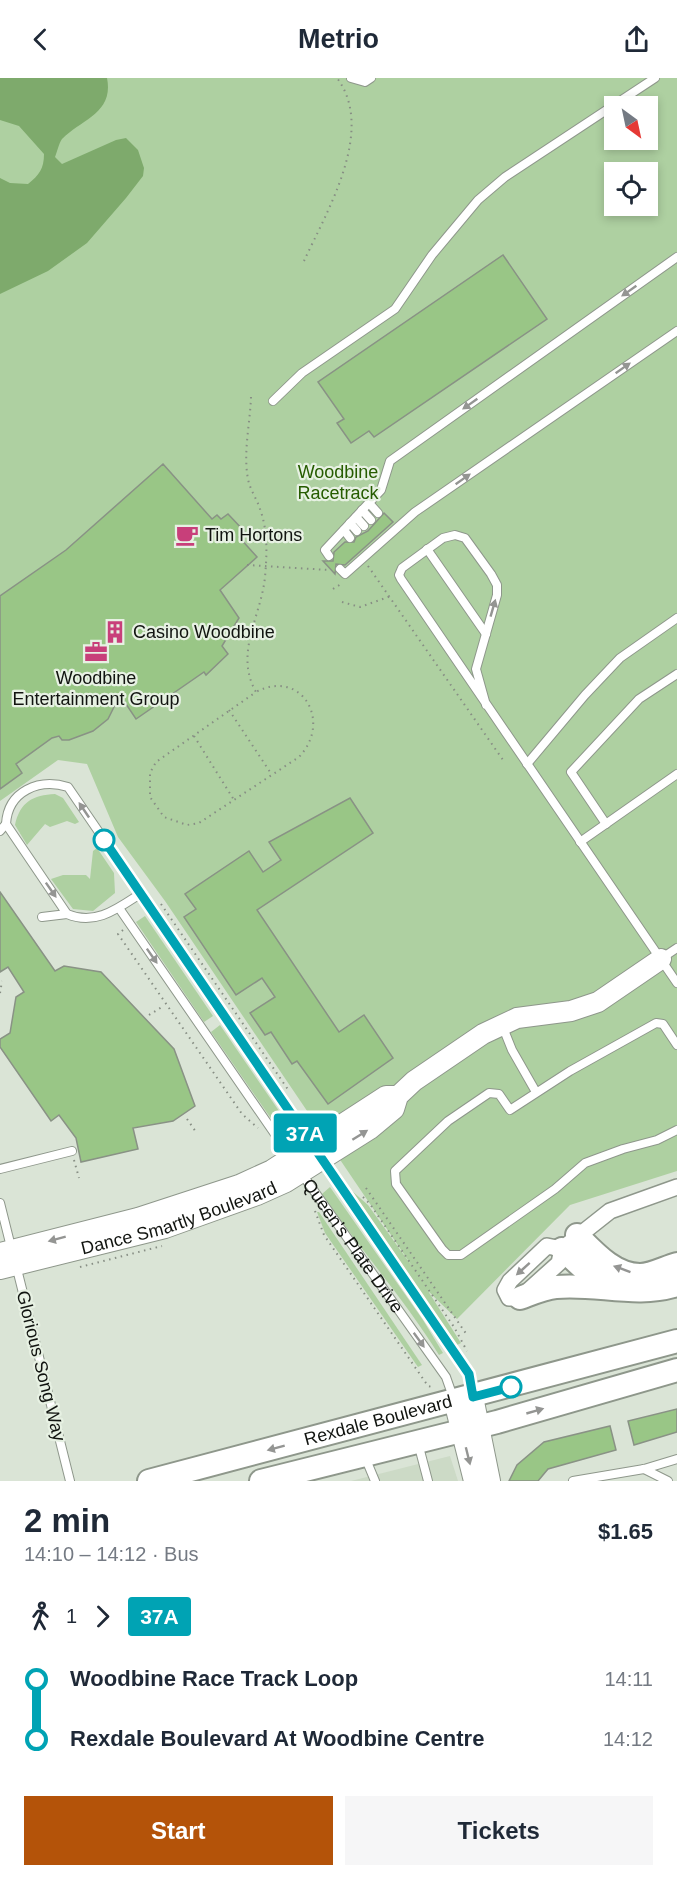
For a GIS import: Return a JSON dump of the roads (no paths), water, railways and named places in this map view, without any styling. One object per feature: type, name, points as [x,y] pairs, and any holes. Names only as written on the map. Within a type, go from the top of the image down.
[{"type":"main road","points":[[569,1242],[622,1270],[641,1275],[677,1264]]},
{"type":"main road","points":[[569,1242],[587,1272],[614,1289]]},
{"type":"main road","points":[[520,1298],[555,1287],[637,1292],[660,1290],[677,1285]]},
{"type":"main road","name":"Rexdale Boulevard","points":[[149,1481],[677,1341]]},
{"type":"main road","name":"Rexdale Boulevard","points":[[261,1481],[470,1428],[677,1370]]},
{"type":"street","name":"Dance Smartly Boulevard","points":[[7,1260],[205,1198],[269,1171],[296,1165],[386,1096],[399,1096],[449,1056],[501,1024],[517,1018],[571,1011],[598,1002],[661,959]]},
{"type":"street","points":[[520,1298],[514,1299],[506,1294],[506,1287],[547,1246],[569,1242],[610,1211],[677,1187]]},
{"type":"street","name":"Queen's Plate Drive","points":[[460,1397],[490,1481]]},
{"type":"street","name":"Queen's Plate Drive","points":[[470,1428],[474,1481]]},
{"type":"lane","points":[[351,78],[365,82],[371,78]]},
{"type":"lane","points":[[273,401],[302,374],[395,309],[432,255],[478,200],[505,177],[656,78]]},
{"type":"lane","points":[[329,556],[325,550],[334,547],[341,533],[381,490],[390,461],[677,257]]},
{"type":"lane","points":[[343,572],[353,567],[360,556],[392,528],[677,331]]},
{"type":"lane","points":[[369,503],[378,513]]},
{"type":"lane","points":[[362,510],[371,520]]},
{"type":"lane","points":[[353,520],[361,528]]},
{"type":"lane","points":[[341,533],[347,540]]},
{"type":"lane","points":[[486,705],[476,669],[497,595],[497,585],[465,538],[455,535],[442,538],[402,568],[399,575],[486,705],[526,764],[677,983]]},
{"type":"lane","points":[[428,549],[486,634]]},
{"type":"lane","points":[[526,764],[620,658],[677,618]]},
{"type":"lane","points":[[606,824],[571,772],[639,699],[677,674]]},
{"type":"lane","points":[[580,842],[677,774]]},
{"type":"lane","name":"Queen's Plate Drive","points":[[0,831],[6,824],[7,809],[17,797],[33,787],[53,782],[68,787],[469,1374],[460,1397]]},
{"type":"lane","points":[[6,824],[68,914],[79,919],[92,919],[119,908],[140,894]]},
{"type":"lane","name":"Queen's Plate Drive","points":[[119,908],[296,1165],[460,1397]]},
{"type":"lane","points":[[42,917],[68,914]]},
{"type":"lane","name":"Dance Smartly Boulevard","points":[[661,959],[677,948]]},
{"type":"lane","points":[[677,1045],[663,1024],[656,1023],[536,1092],[510,1110],[500,1094],[489,1093],[448,1121],[395,1171],[396,1184],[448,1255],[461,1255],[590,1161],[657,1140],[677,1130]]},
{"type":"lane","points":[[501,1024],[512,1050],[536,1092]]},
{"type":"lane","points":[[0,1169],[72,1151]]},
{"type":"lane","name":"Glorious Song Way","points":[[0,1203],[7,1260],[70,1481]]},
{"type":"lane","points":[[417,1441],[428,1481]]},
{"type":"lane","points":[[364,1454],[375,1481]]},
{"type":"lane","points":[[573,1481],[644,1469],[677,1459]]},
{"type":"lane","points":[[644,1469],[668,1481]]},
{"type":"place","name":"Tim Hortons","points":[[187,535]]},
{"type":"place","name":"Casino Woodbine","points":[[115,632]]},
{"type":"place","name":"Woodbine Entertainment Group","points":[[96,652]]},
{"type":"park label","name":"Woodbine Racetrack","points":[[338,482]]}]
